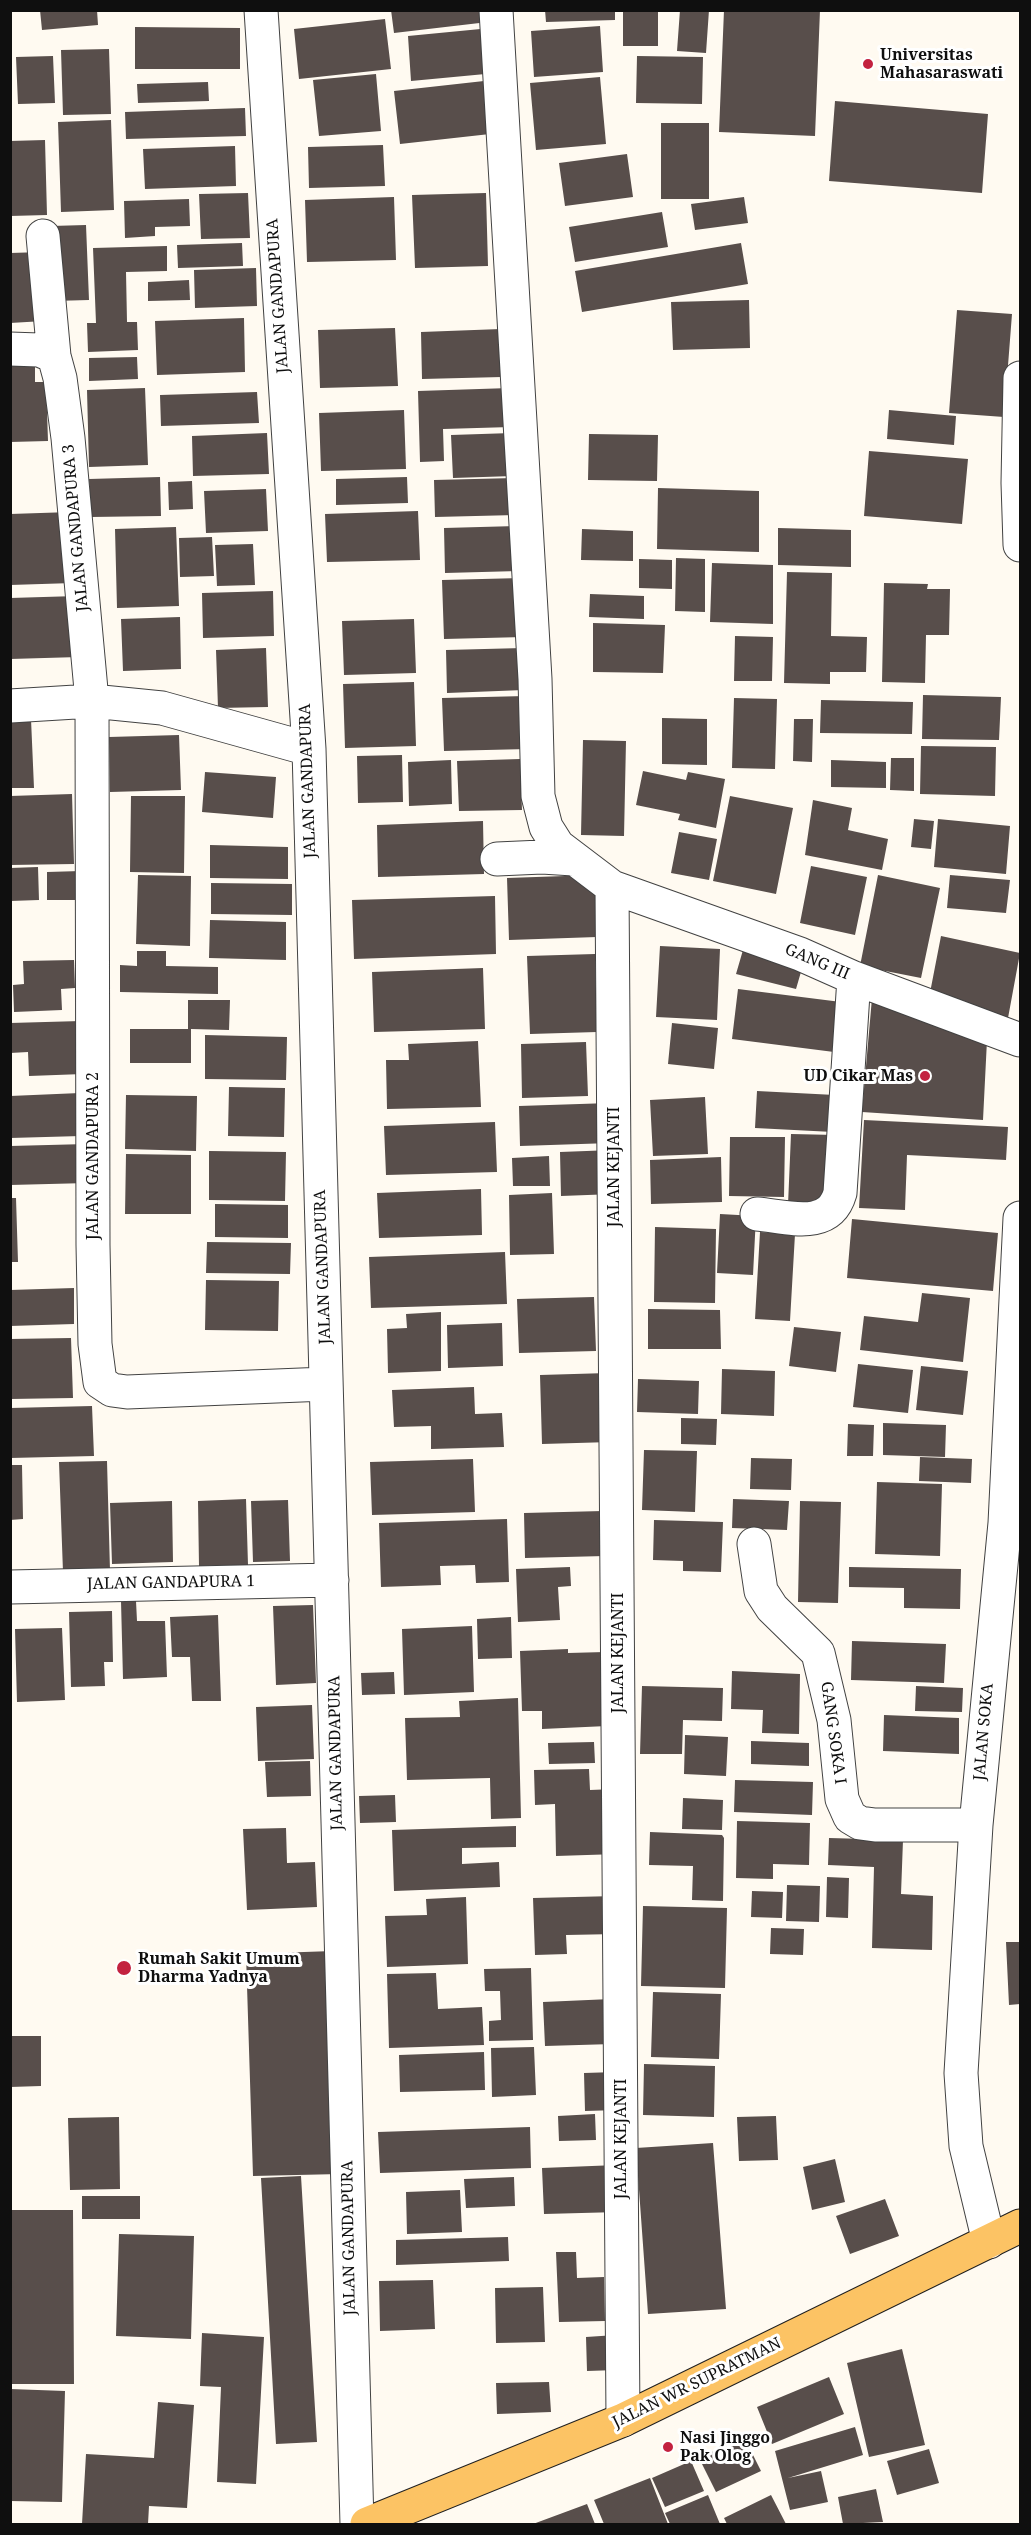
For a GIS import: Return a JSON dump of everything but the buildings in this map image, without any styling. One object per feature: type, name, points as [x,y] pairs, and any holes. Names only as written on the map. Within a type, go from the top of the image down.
[{"type":"main road","name":"JALAN WR SUPRATMAN","points":[[367,2524],[623,2420],[1020,2226]]},
{"type":"street","name":"JALAN GANDAPURA","points":[[261,10],[309,749],[357,2524]]},
{"type":"street","name":"GANG III","points":[[496,10],[535,679],[538,796],[546,827],[558,846],[612,887],[800,954],[854,978],[1020,1040]]},
{"type":"street","name":"JALAN GANDAPURA 3","points":[[43,236],[54,356],[60,378],[68,438],[92,701]]},
{"type":"street","points":[[10,349],[39,350],[54,356]]},
{"type":"street","points":[[1020,378],[1018,483],[1020,545]]},
{"type":"street","points":[[10,706],[92,701],[162,708],[309,749]]},
{"type":"street","name":"JALAN GANDAPURA 2","points":[[92,701],[93,1245],[95,1344],[100,1382],[112,1390],[127,1392],[326,1384]]},
{"type":"street","points":[[496,859],[542,857],[574,859]]},
{"type":"street","name":"JALAN KEJANTI","points":[[612,887],[623,2420]]},
{"type":"street","points":[[757,1214],[811,1219],[829,1214],[837,1204],[840,1192],[854,978]]},
{"type":"street","name":"JALAN SOKA","points":[[989,2242],[966,2146],[962,2111],[976,1825],[1014,1483],[1020,1218]]},
{"type":"street","name":"GANG SOKA I","points":[[754,1544],[761,1591],[772,1608],[818,1653],[834,1720],[842,1799],[850,1817],[860,1823],[875,1825],[976,1825]]},
{"type":"street","name":"JALAN GANDAPURA 1","points":[[10,1587],[332,1580]]},
{"type":"place","name":"Universitas Mahasaraswati","points":[[868,64]]},
{"type":"place","name":"UD Cikar Mas","points":[[925,1076]]},
{"type":"place","name":"Rumah Sakit Umum Dharma Yadnya","points":[[124,1968]]},
{"type":"place","name":"Nasi Jinggo Pak Olog","points":[[668,2447]]}]
